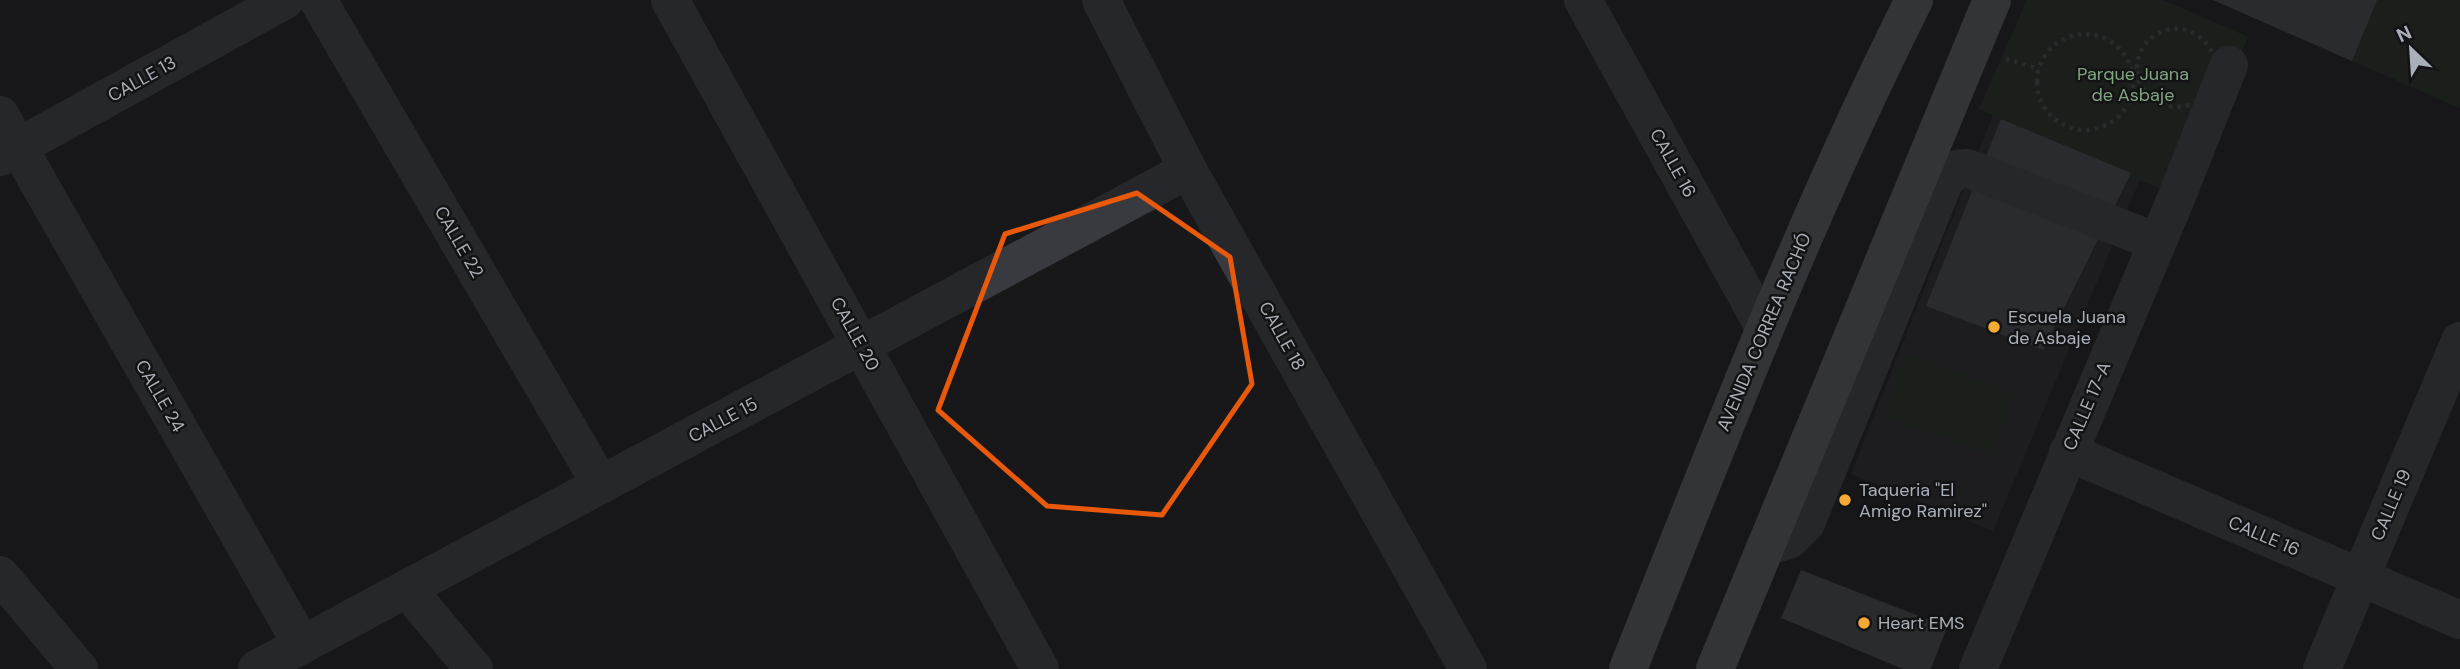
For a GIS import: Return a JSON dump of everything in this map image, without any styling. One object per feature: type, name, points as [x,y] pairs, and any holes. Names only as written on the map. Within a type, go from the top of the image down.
[{"type":"main road","name":"AVENIDA CORREA RACHÓ","points":[[1628,669],[1764,327],[1868,92],[1914,0]]},
{"type":"main road","points":[[1715,669],[1992,0]]},
{"type":"street","name":"CALLE 13","points":[[6,140],[285,0]]},
{"type":"street","name":"CALLE 22","points":[[318,0],[601,485]]},
{"type":"street","name":"CALLE 20","points":[[670,0],[1040,669]]},
{"type":"street","name":"CALLE 18","points":[[1101,0],[1188,170],[1468,669]]},
{"type":"street","name":"CALLE 16","points":[[1583,0],[1764,327]]},
{"type":"street","name":"CALLE 17-A","points":[[1978,669],[2228,65]]},
{"type":"street","name":"CALLE 24","points":[[6,140],[302,645]]},
{"type":"street","points":[[1765,547],[1789,540],[1806,523],[1945,180],[1958,169],[1967,168],[2157,242]]},
{"type":"street","name":"CALLE 15","points":[[257,669],[1188,170]]},
{"type":"street","name":"CALLE 19","points":[[2322,669],[2460,341]]},
{"type":"street","name":"CALLE 16","points":[[2068,452],[2460,620]]},
{"type":"street","points":[[0,575],[79,669]]},
{"type":"street","points":[[407,589],[474,669]]},
{"type":"path","points":[[2136,79],[2122,51],[2110,41],[2096,35],[2080,34],[2066,38],[2052,47],[2037,74],[2037,90],[2042,106],[2066,127],[2099,128],[2113,121],[2125,109],[2136,79],[2140,52],[2147,41],[2158,33],[2171,29],[2196,34],[2212,52],[2214,77],[2201,98],[2190,104],[2165,106],[2153,100],[2136,79]]},
{"type":"highlighted area","points":[[1137,193],[1230,257],[1252,384],[1162,515],[1047,506],[938,410],[1005,234]]},
{"type":"shaded area","name":"Escuela Juana de Asbaje","points":[[1993,115],[2140,179],[1993,531],[1851,474]]},
{"type":"green space","name":"Parque Juana de Asbaje","points":[[2027,0],[2163,0],[2248,37],[2177,196],[1979,109]]},
{"type":"green space","points":[[2213,0],[2460,0],[2460,108]]},
{"type":"green space","points":[[1906,353],[2015,394],[1992,456],[1883,416]]},
{"type":"building","points":[[2213,0],[2377,0],[2352,61]]},
{"type":"building","points":[[2001,119],[2131,173],[2043,350],[1926,306]]},
{"type":"building","name":"Heart EMS","points":[[1801,570],[1947,627],[1931,669],[1903,669],[1781,618]]},
{"type":"place","name":"Escuela Juana de Asbaje","points":[[1994,327]]},
{"type":"place","name":"Taqueria \"El Amigo Ramirez\"","points":[[1845,500]]},
{"type":"place","name":"Heart EMS","points":[[1864,623]]}]
